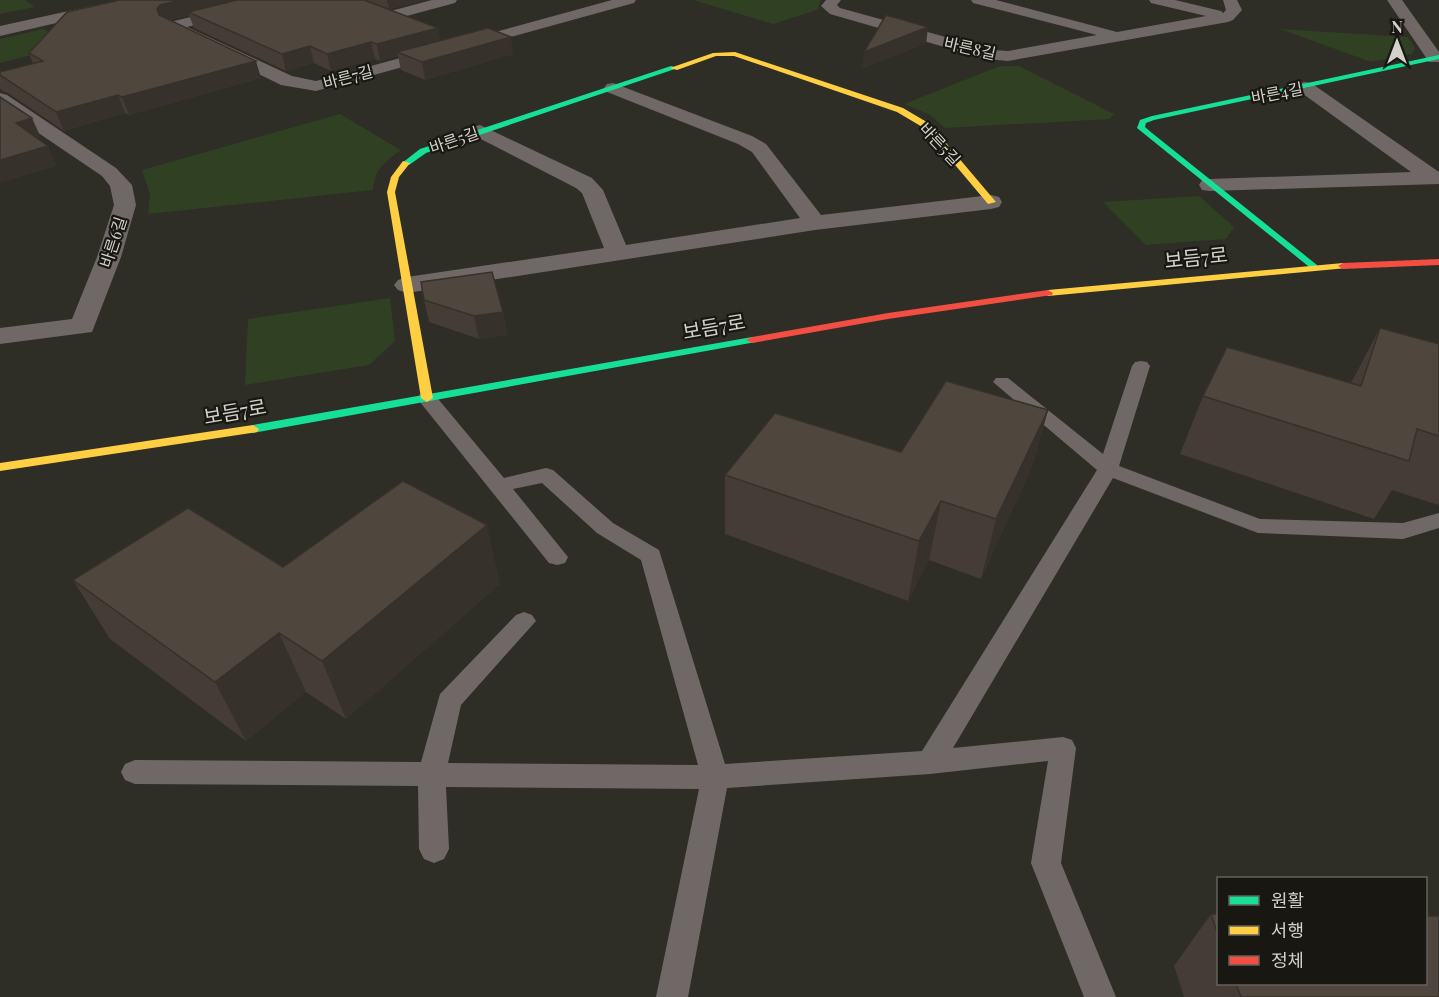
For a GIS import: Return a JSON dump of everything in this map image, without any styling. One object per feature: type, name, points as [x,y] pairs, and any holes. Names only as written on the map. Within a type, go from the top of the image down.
[{"type":"street","points":[[0,31],[139,0]]},
{"type":"street","name":"바른7길","points":[[278,0],[172,26],[287,81],[316,86],[629,0]]},
{"type":"street","points":[[409,24],[382,14],[450,0]]},
{"type":"street","name":"바른8길","points":[[834,0],[829,6],[835,11],[992,55],[1008,56],[1123,37],[1229,8]]},
{"type":"street","name":"바른8길","points":[[978,0],[1123,37]]},
{"type":"street","name":"바른8길","points":[[1156,0],[1229,8]]},
{"type":"street","name":"바른4길","points":[[1313,267],[1149,135],[1142,128],[1143,122],[1438,58],[1394,0]]},
{"type":"street","points":[[442,37],[463,45]]},
{"type":"street","name":"바른5길","points":[[427,398],[392,192],[395,177],[406,163],[423,151],[480,131],[715,54],[735,54],[915,117],[927,126],[991,202]]},
{"type":"street","points":[[1305,87],[1436,178]]},
{"type":"street","points":[[613,88],[745,140],[759,148],[815,224]]},
{"type":"street","name":"바른6길","points":[[0,99],[109,171],[121,185],[125,205],[109,257],[83,326],[0,336]]},
{"type":"street","points":[[0,121],[24,114]]},
{"type":"street","points":[[480,131],[584,183],[592,190],[618,254]]},
{"type":"street","points":[[1210,185],[1436,178]]},
{"type":"street","name":"바른5길","points":[[407,285],[815,224],[991,202]]},
{"type":"street","name":"보듬7로","points":[[0,467],[219,435],[900,315],[1064,291],[1313,267],[1439,262]]},
{"type":"lane","points":[[930,762],[1108,470],[1141,366]]},
{"type":"lane","points":[[1002,382],[1108,470],[1258,526],[1403,531],[1439,520]]},
{"type":"lane","points":[[427,398],[557,557]]},
{"type":"lane","points":[[499,486],[546,475],[605,528],[651,556],[715,777],[672,997]]},
{"type":"lane","points":[[434,849],[432,775],[450,701],[524,621]]},
{"type":"lane","points":[[135,772],[715,777],[930,762],[1063,748],[1046,863],[1100,997]]},
{"type":"green space","points":[[0,0],[25,0],[35,7],[0,14]]},
{"type":"green space","points":[[693,0],[821,0],[817,10],[773,24]]},
{"type":"green space","points":[[43,29],[74,44],[0,63],[0,39]]},
{"type":"green space","points":[[1280,29],[1408,37],[1415,48],[1412,54],[1371,62]]},
{"type":"green space","points":[[1000,66],[1019,66],[1114,114],[1110,119],[945,128],[930,115],[904,104]]},
{"type":"green space","points":[[340,114],[401,150],[378,171],[373,190],[148,214],[150,194],[142,170]]},
{"type":"green space","points":[[1199,196],[1234,227],[1226,239],[1146,245],[1103,202]]},
{"type":"green space","points":[[390,298],[395,341],[369,365],[245,385],[248,319]]},
{"type":"building","points":[[120,0],[181,0],[160,5],[157,9],[159,15],[256,61],[56,112],[0,75],[0,72],[43,61],[29,53],[67,12]]},
{"type":"building","points":[[237,0],[364,0],[438,28],[327,54],[310,46],[282,54],[188,12]]},
{"type":"building","points":[[886,15],[928,27],[864,52]]},
{"type":"building","points":[[488,28],[511,37],[422,62],[397,52]]},
{"type":"building","points":[[0,97],[32,118],[16,123],[48,146],[0,160]]},
{"type":"building","points":[[492,272],[503,312],[474,316],[424,300],[421,282]]},
{"type":"building","points":[[1380,328],[1439,344],[1439,436],[1417,429],[1409,461],[1203,396],[1227,347],[1361,386]]},
{"type":"building","points":[[946,381],[1048,410],[996,519],[941,501],[919,541],[725,475],[775,413],[901,452]]},
{"type":"building","points":[[403,481],[487,525],[322,661],[279,633],[215,682],[73,580],[188,508],[283,567]]},
{"type":"building","points":[[1211,914],[1217,914],[1217,932]]},
{"type":"building","points":[[1427,916],[1439,916],[1439,997],[1241,997],[1236,985],[1427,985]]},
{"type":"traffic: fast","points":[[1313,267],[1149,135],[1141,128],[1143,122],[1152,118],[1439,57]]},
{"type":"traffic: fast","points":[[406,163],[423,151],[674,68]]},
{"type":"traffic: fast","points":[[253,429],[752,340]]},
{"type":"traffic: slow","points":[[674,68],[715,54],[735,54],[900,110],[927,126],[991,202]]},
{"type":"traffic: slow","points":[[406,163],[395,177],[391,192],[427,398]]},
{"type":"traffic: slow","points":[[1048,293],[1343,266]]},
{"type":"traffic: slow","points":[[0,467],[253,429]]},
{"type":"traffic: jam","points":[[1343,266],[1439,262]]},
{"type":"traffic: jam","points":[[752,340],[888,316],[1048,293]]}]
